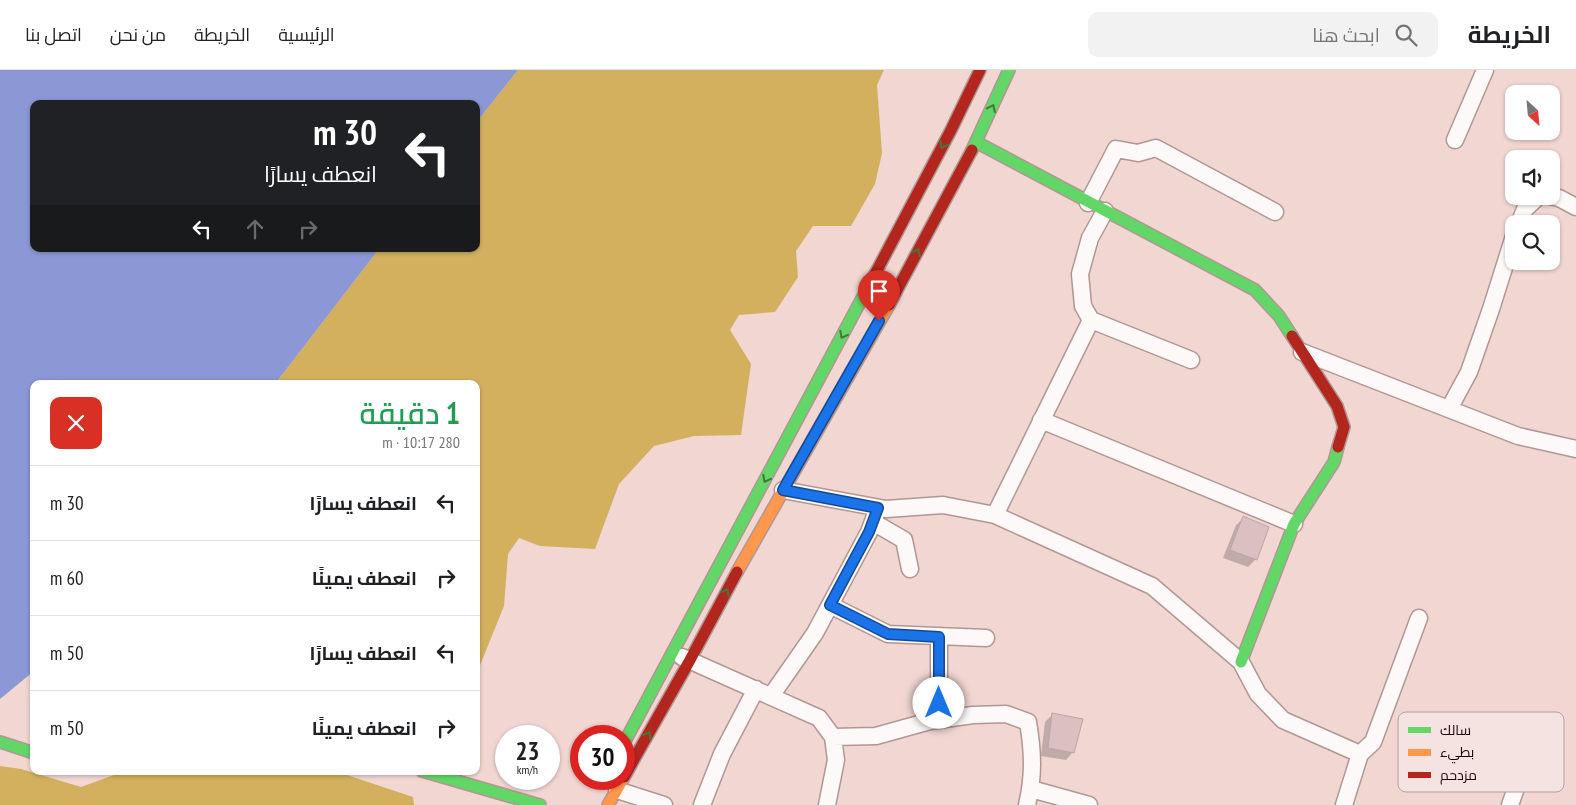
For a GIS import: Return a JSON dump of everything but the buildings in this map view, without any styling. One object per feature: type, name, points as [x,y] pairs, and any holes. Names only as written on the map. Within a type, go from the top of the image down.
[{"type":"street","points":[[634,725],[908,213],[980,70]]},
{"type":"street","points":[[635,757],[888,304],[976,142],[1009,70]]},
{"type":"street","points":[[1455,140],[1485,70]]},
{"type":"street","points":[[976,142],[1255,290],[1279,316],[1337,406],[1344,427],[1334,462],[1294,524],[1241,662]]},
{"type":"street","points":[[1088,203],[1116,149],[1138,153],[1156,148],[1275,212]]},
{"type":"street","points":[[1560,198],[1576,208]]},
{"type":"street","points":[[1104,211],[1090,238],[1080,274],[1083,306],[1091,320],[1190,360]]},
{"type":"street","points":[[1449,409],[1469,372],[1505,265]]},
{"type":"street","points":[[995,515],[1091,320]]},
{"type":"street","points":[[1302,352],[1518,436],[1576,449]]},
{"type":"street","points":[[1041,420],[1294,524]]},
{"type":"street","points":[[783,490],[875,514],[904,540],[910,569]]},
{"type":"street","points":[[702,805],[722,754],[763,693],[815,633],[869,532],[875,514],[886,509],[943,505],[995,515],[1152,586],[1241,662],[1258,694],[1283,720],[1360,754]]},
{"type":"street","points":[[830,605],[888,634],[986,638]]},
{"type":"street","points":[[1344,805],[1360,754],[1373,742],[1419,618]]},
{"type":"street","points":[[939,637],[939,720]]},
{"type":"street","points":[[673,653],[819,718],[832,736],[836,760],[827,805]]},
{"type":"street","points":[[832,736],[876,736],[939,720],[973,715],[1006,714],[1028,722],[1033,751],[1029,797],[1090,805]]},
{"type":"street","points":[[0,742],[30,752]]},
{"type":"street","points":[[436,775],[540,805]]},
{"type":"street","points":[[608,805],[616,790]]},
{"type":"street","points":[[634,790],[656,804]]},
{"type":"street","points":[[1510,805],[1515,792]]},
{"type":"shaded area","points":[[518,70],[884,70],[877,85],[882,153],[875,184],[851,226],[813,226],[796,251],[798,277],[775,312],[739,315],[730,330],[751,364],[741,435],[694,436],[654,446],[619,484],[595,549],[540,546],[519,538],[508,554],[504,606],[480,665],[480,380],[278,380],[377,252],[480,252],[480,118]]},
{"type":"shaded area","points":[[0,766],[21,769],[30,772],[30,775],[41,775],[81,787],[114,775],[347,775],[413,797],[414,805],[0,805]]},
{"type":"water","points":[[0,70],[518,70],[480,118],[480,100],[30,100],[30,252],[377,252],[278,380],[30,380],[30,674],[0,699]]},
{"type":"traffic: fast","points":[[972,150],[1009,70]]},
{"type":"traffic: fast","points":[[976,142],[1255,290],[1279,316],[1292,336]]},
{"type":"traffic: fast","points":[[634,725],[874,276]]},
{"type":"traffic: fast","points":[[1241,662],[1294,524],[1334,462],[1338,447]]},
{"type":"traffic: fast","points":[[0,742],[30,752]]},
{"type":"traffic: fast","points":[[436,775],[540,805]]},
{"type":"traffic: slow","points":[[737,572],[889,305]]},
{"type":"traffic: slow","points":[[608,805],[617,790]]},
{"type":"traffic: jam","points":[[874,276],[951,130],[980,70]]},
{"type":"traffic: jam","points":[[889,305],[972,150]]},
{"type":"traffic: jam","points":[[1292,336],[1337,406],[1344,427],[1338,447]]},
{"type":"traffic: jam","points":[[635,758],[737,572]]},
{"type":"route","points":[[879,321],[783,490],[878,508],[869,532],[830,605],[888,634],[939,637],[939,703]]}]
